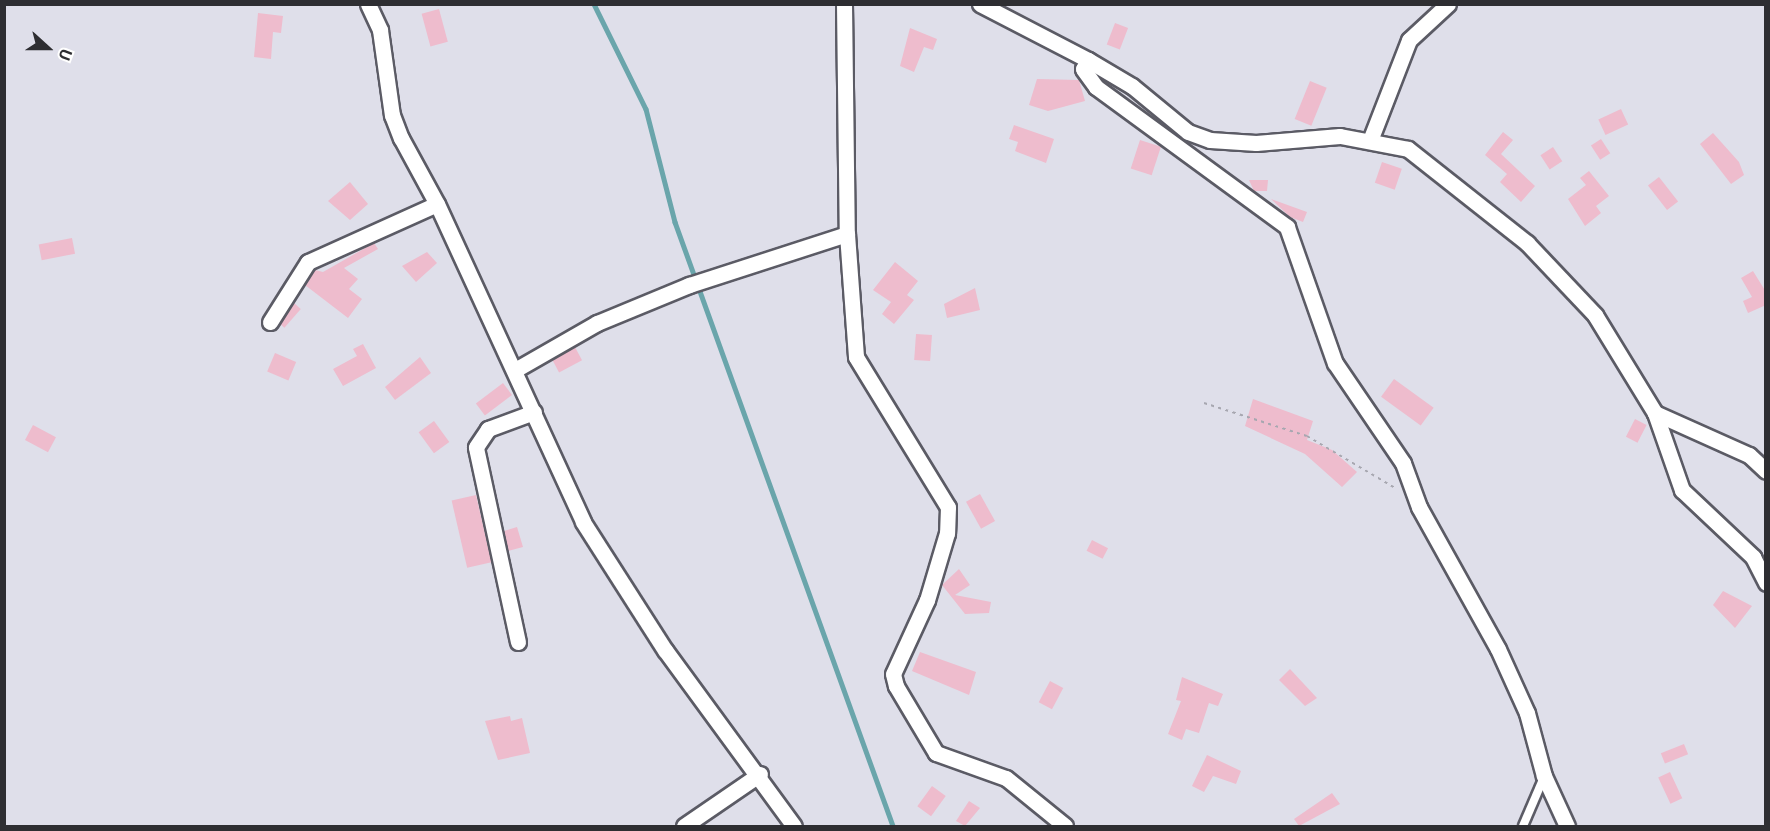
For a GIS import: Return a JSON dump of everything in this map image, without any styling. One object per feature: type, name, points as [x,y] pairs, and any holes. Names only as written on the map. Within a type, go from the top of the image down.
[{"type":"street","points":[[368,4],[380,30],[392,116],[437,204],[583,522],[665,650],[760,774],[794,826]]},
{"type":"street","points":[[844,4],[847,234],[856,357],[948,507],[944,544],[927,600],[893,674],[896,686],[936,753],[1006,778],[1065,826]]},
{"type":"street","points":[[980,4],[1088,60],[1132,86],[1188,132],[1210,140],[1371,138],[1408,149],[1527,243],[1595,315],[1655,413],[1682,490],[1753,557],[1766,582]]},
{"type":"street","points":[[1371,138],[1409,40],[1448,4]]},
{"type":"street","points":[[1088,60],[1083,69],[1096,87],[1287,227],[1335,363],[1403,463],[1417,502],[1527,712],[1544,776],[1567,826]]},
{"type":"street","points":[[270,322],[308,262],[437,204]]},
{"type":"street","points":[[515,370],[597,323],[689,285],[847,234]]},
{"type":"street","points":[[518,642],[476,447],[488,429],[534,412]]},
{"type":"street","points":[[1655,413],[1749,455],[1766,471]]},
{"type":"street","points":[[684,826],[760,774]]},
{"type":"lane","points":[[1523,826],[1544,776]]},
{"type":"path","points":[[1204,403],[1307,436],[1417,502]]},
{"type":"building","points":[[439,9],[448,42],[430,47],[422,14]]},
{"type":"building","points":[[258,13],[283,16],[281,33],[273,32],[271,59],[254,57]]},
{"type":"building","points":[[1115,23],[1128,28],[1120,49],[1107,44]]},
{"type":"building","points":[[910,28],[937,39],[933,50],[924,47],[914,72],[900,66]]},
{"type":"building","points":[[1037,79],[1079,80],[1085,101],[1048,111],[1029,105]]},
{"type":"building","points":[[1310,81],[1327,88],[1311,126],[1295,119]]},
{"type":"building","points":[[1621,109],[1628,124],[1606,135],[1598,120]]},
{"type":"building","points":[[1014,125],[1054,139],[1046,163],[1015,151],[1018,142],[1009,139]]},
{"type":"building","points":[[1503,132],[1513,140],[1501,154],[1535,186],[1521,202],[1500,182],[1507,174],[1485,155]]},
{"type":"building","points":[[1713,133],[1739,162],[1744,175],[1731,184],[1700,144]]},
{"type":"building","points":[[1601,139],[1610,153],[1600,160],[1591,146]]},
{"type":"building","points":[[1140,140],[1161,147],[1152,175],[1131,169]]},
{"type":"building","points":[[1553,147],[1562,161],[1550,169],[1540,155]]},
{"type":"building","points":[[1382,162],[1402,169],[1395,190],[1375,183]]},
{"type":"building","points":[[1589,171],[1609,196],[1596,206],[1601,213],[1585,226],[1568,199],[1586,185],[1580,178]]},
{"type":"building","points":[[1659,177],[1678,201],[1667,210],[1648,186]]},
{"type":"building","points":[[1249,180],[1268,180],[1267,191],[1254,191]]},
{"type":"building","points":[[350,182],[368,204],[350,220],[328,201]]},
{"type":"building","points":[[1271,199],[1307,212],[1303,222],[1290,217]]},
{"type":"building","points":[[72,238],[75,254],[42,260],[39,244]]},
{"type":"building","points":[[374,243],[378,249],[344,268],[358,279],[349,289],[362,299],[348,318],[305,285],[315,270],[323,272]]},
{"type":"building","points":[[427,252],[437,263],[416,282],[402,266]]},
{"type":"building","points":[[895,262],[918,281],[907,295],[914,300],[894,324],[882,314],[891,302],[873,290]]},
{"type":"building","points":[[1753,271],[1766,292],[1766,305],[1748,313],[1743,301],[1752,297],[1741,278]]},
{"type":"building","points":[[975,288],[980,310],[947,318],[944,304]]},
{"type":"building","points":[[294,303],[301,309],[284,328],[278,322]]},
{"type":"building","points":[[916,334],[932,335],[930,361],[914,360]]},
{"type":"building","points":[[363,344],[376,368],[343,386],[333,369],[357,356],[353,349]]},
{"type":"building","points":[[575,347],[582,360],[559,372],[552,359]]},
{"type":"building","points":[[275,353],[296,362],[288,380],[267,371]]},
{"type":"building","points":[[420,357],[431,373],[395,400],[385,387]]},
{"type":"building","points":[[1394,379],[1434,408],[1421,426],[1381,397]]},
{"type":"building","points":[[503,383],[512,395],[485,415],[476,403]]},
{"type":"building","points":[[1253,399],[1313,421],[1307,440],[1332,450],[1357,472],[1342,487],[1305,454],[1245,426]]},
{"type":"building","points":[[1635,419],[1647,425],[1638,443],[1626,437]]},
{"type":"building","points":[[434,421],[449,442],[434,453],[419,432]]},
{"type":"building","points":[[33,425],[56,437],[48,452],[25,440]]},
{"type":"building","points":[[980,494],[995,521],[981,529],[966,502]]},
{"type":"building","points":[[476,495],[492,562],[467,568],[452,501]]},
{"type":"building","points":[[517,527],[523,547],[508,551],[504,531]]},
{"type":"building","points":[[1092,540],[1108,548],[1103,559],[1087,551]]},
{"type":"building","points":[[959,569],[970,585],[955,595],[991,602],[989,613],[965,614],[942,585]]},
{"type":"building","points":[[1723,591],[1752,606],[1735,628],[1713,605]]},
{"type":"building","points":[[920,652],[976,672],[969,695],[912,671]]},
{"type":"building","points":[[1290,669],[1317,698],[1305,706],[1279,680]]},
{"type":"building","points":[[1182,677],[1223,694],[1218,706],[1209,703],[1199,733],[1186,729],[1182,740],[1168,734],[1181,701],[1176,700]]},
{"type":"building","points":[[1050,681],[1063,688],[1052,709],[1039,702]]},
{"type":"building","points":[[510,716],[511,721],[522,718],[530,753],[498,760],[485,721]]},
{"type":"building","points":[[1684,744],[1688,754],[1665,764],[1661,753]]},
{"type":"building","points":[[1207,755],[1241,771],[1236,784],[1213,776],[1204,792],[1192,786]]},
{"type":"building","points":[[1670,772],[1682,798],[1670,804],[1658,777]]},
{"type":"building","points":[[932,786],[946,796],[931,816],[917,806]]},
{"type":"building","points":[[1332,793],[1340,804],[1299,826],[1294,819]]},
{"type":"building","points":[[969,801],[980,808],[965,826],[956,821]]},
{"type":"waterway","points":[[594,4],[646,109],[675,222],[893,826]]}]
